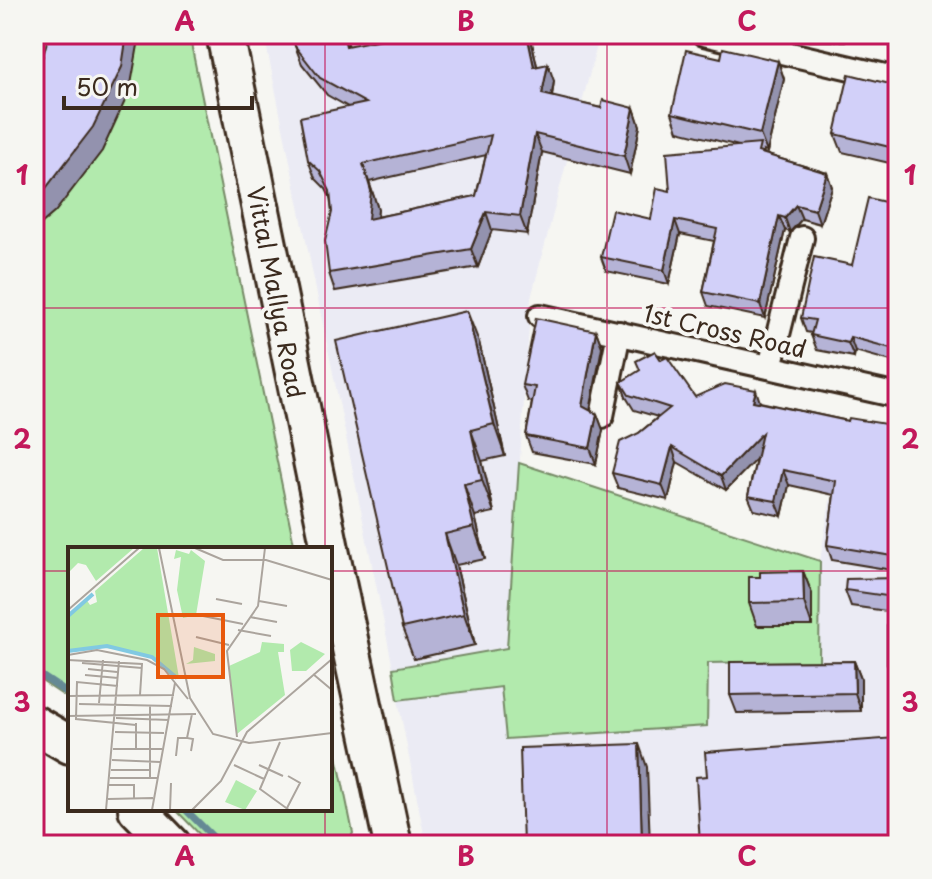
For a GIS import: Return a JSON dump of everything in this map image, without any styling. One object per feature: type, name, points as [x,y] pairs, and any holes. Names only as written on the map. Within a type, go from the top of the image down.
[{"type":"main road","name":"Vittal Mallya Road","points":[[225,34],[329,547]]},
{"type":"main road","name":"Vittal Mallya Road","points":[[332,560],[388,841]]},
{"type":"main road","points":[[34,724],[68,744]]},
{"type":"main road","points":[[139,811],[172,845]]},
{"type":"street","points":[[704,34],[898,79]]},
{"type":"street","points":[[770,367],[802,238]]},
{"type":"street","name":"1st Cross Road","points":[[540,316],[898,396]]},
{"type":"street","points":[[602,416],[619,333]]},
{"type":"shaded area","points":[[264,34],[600,34],[531,298],[507,648],[393,668]]},
{"type":"shaded area","points":[[830,500],[898,513],[898,845],[426,845],[398,700],[502,687],[506,739],[708,662],[820,561]]},
{"type":"green space","points":[[34,34],[189,34],[295,547],[68,547],[68,699],[34,676]]},
{"type":"green space","points":[[519,463],[820,561],[819,661],[708,663],[707,726],[506,739],[501,687],[398,700],[393,668],[507,648]]},
{"type":"green space","points":[[332,732],[353,833],[347,845],[210,845],[177,811],[332,811]]},
{"type":"building","points":[[49,34],[127,34],[122,67],[93,127],[34,199],[34,71],[43,56]]},
{"type":"building","points":[[293,34],[343,34],[346,46],[406,34],[527,34],[534,67],[548,64],[542,94],[601,108],[603,100],[634,108],[624,156],[535,134],[520,216],[486,212],[471,249],[329,273],[325,241],[332,212],[330,191],[320,171],[308,160],[300,117],[366,103],[320,78],[295,46]],"holes":[[[491,135],[476,196],[368,219],[371,191],[363,164]]]},
{"type":"building","points":[[723,48],[778,61],[760,134],[672,113],[686,50],[721,58]]},
{"type":"building","points":[[849,74],[898,86],[898,149],[835,134]]},
{"type":"building","points":[[760,144],[758,152],[827,173],[815,210],[796,205],[785,218],[779,216],[760,304],[703,292],[717,229],[675,220],[664,270],[601,257],[612,210],[651,219],[657,188],[670,191],[667,152]]},
{"type":"building","points":[[868,198],[898,205],[898,350],[850,337],[848,343],[811,335],[815,320],[801,318],[814,257],[852,265]]},
{"type":"building","points":[[467,311],[494,424],[471,430],[482,480],[464,484],[474,527],[445,534],[464,614],[402,628],[336,341]]},
{"type":"building","points":[[536,318],[596,331],[582,406],[597,414],[590,448],[526,436],[535,387],[522,385]]},
{"type":"building","points":[[655,351],[661,360],[667,357],[695,397],[725,384],[756,390],[753,401],[848,421],[849,418],[898,426],[898,557],[827,545],[836,481],[783,470],[776,501],[748,496],[762,433],[721,476],[672,447],[662,485],[612,473],[620,442],[639,433],[670,408],[629,395],[621,382],[640,370],[636,361]]},
{"type":"building","points":[[803,571],[804,602],[749,603],[749,577],[760,577],[760,572]]},
{"type":"building","points":[[898,578],[898,664],[887,664],[887,596],[845,590],[846,579]]},
{"type":"building","points":[[854,661],[855,693],[730,695],[730,662]]},
{"type":"building","points":[[896,738],[898,845],[700,845],[696,777],[707,776],[705,752]]},
{"type":"building","points":[[639,744],[642,845],[523,845],[520,748]]},
{"type":"waterway","points":[[34,671],[68,694]]},
{"type":"waterway","points":[[187,811],[221,845]]}]
